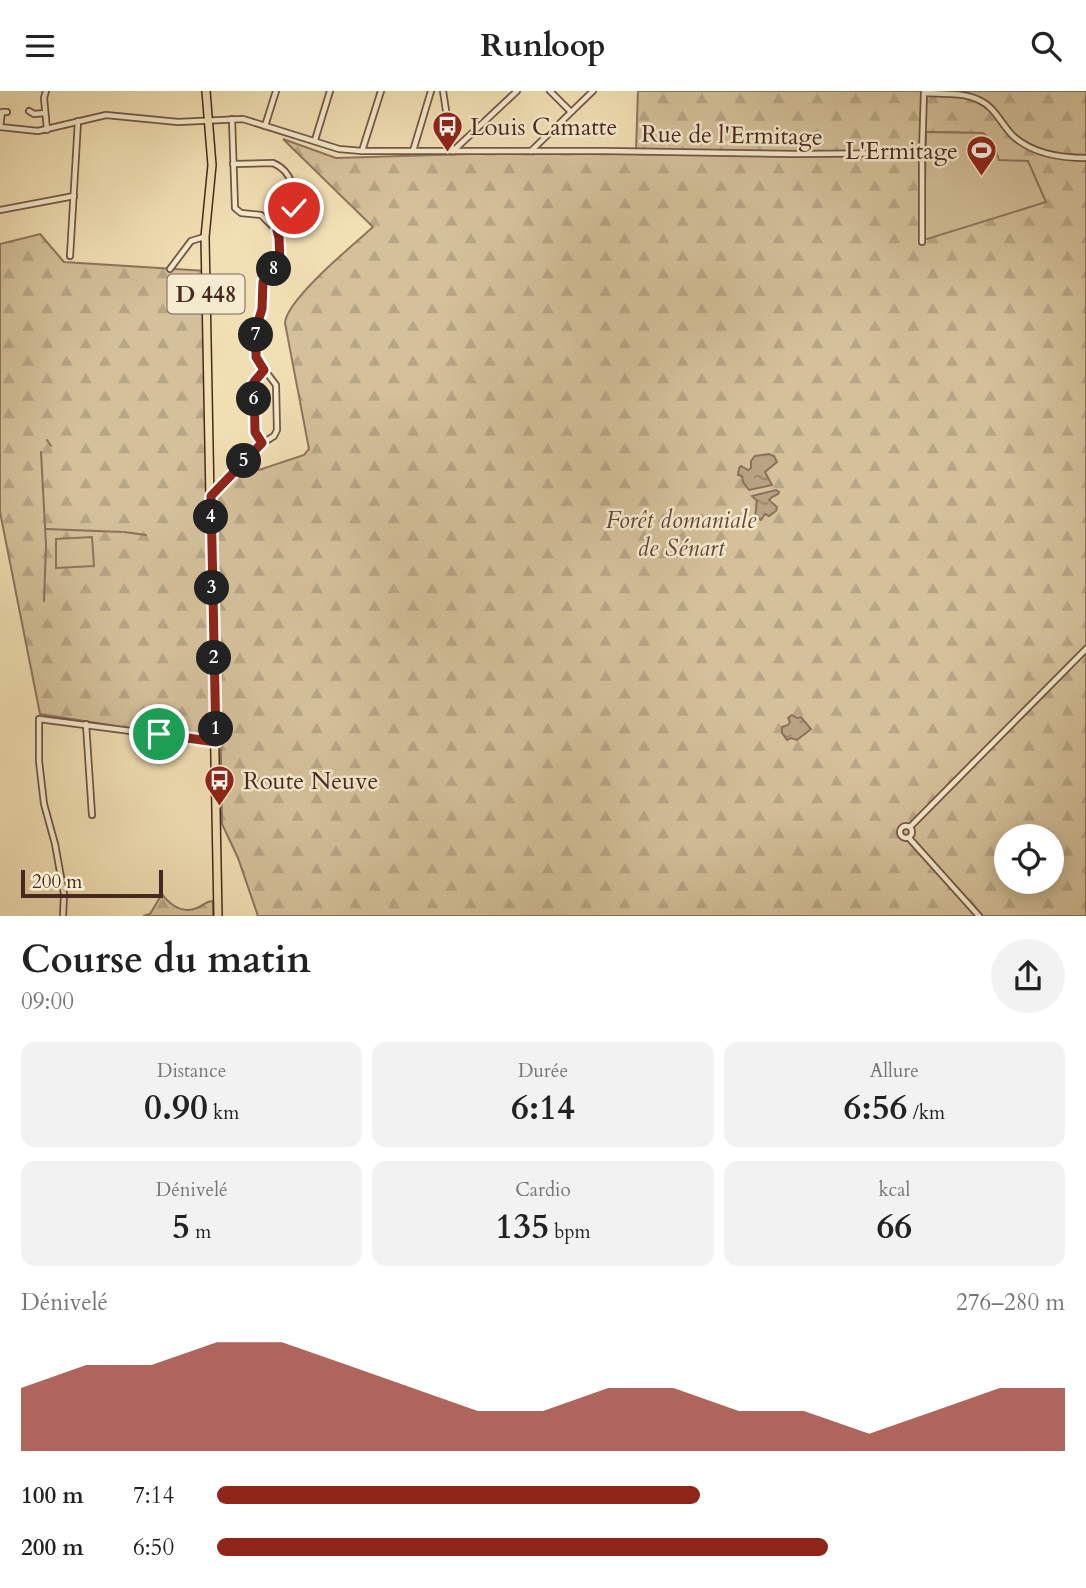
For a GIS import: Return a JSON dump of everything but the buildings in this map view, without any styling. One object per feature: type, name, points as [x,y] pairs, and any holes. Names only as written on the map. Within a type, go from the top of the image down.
[{"type":"main road","name":"D 448","points":[[206,91],[212,165],[205,237],[218,916]]},
{"type":"street","points":[[46,91],[44,98],[47,130]]},
{"type":"street","points":[[265,126],[276,91]]},
{"type":"street","points":[[315,141],[330,91]]},
{"type":"street","points":[[362,151],[381,91]]},
{"type":"street","points":[[413,151],[431,91]]},
{"type":"street","points":[[443,91],[452,151]]},
{"type":"street","points":[[452,151],[517,91]]},
{"type":"street","points":[[550,91],[571,112]]},
{"type":"street","points":[[531,151],[593,91]]},
{"type":"street","points":[[922,242],[924,92],[979,100],[988,105],[1015,137],[1024,143],[1056,156],[1086,158]]},
{"type":"street","points":[[29,111],[34,114],[45,113]]},
{"type":"street","points":[[0,127],[1,114],[7,112]]},
{"type":"street","name":"Rue de l'Ermitage","points":[[0,127],[47,130],[106,115],[178,122],[243,119],[339,149],[362,151],[922,153]]},
{"type":"street","points":[[211,496],[262,443],[274,436],[278,426],[276,385],[256,357],[256,328],[262,309],[263,282],[280,262],[279,238],[277,230],[261,215],[241,213],[235,208],[232,119]]},
{"type":"street","points":[[70,256],[78,121]]},
{"type":"street","points":[[233,164],[278,164],[291,178],[293,212],[282,228],[277,230]]},
{"type":"street","points":[[0,210],[74,196]]},
{"type":"street","points":[[170,269],[191,241],[205,237]]},
{"type":"street","points":[[262,443],[255,432],[254,386],[264,370]]},
{"type":"street","points":[[910,827],[1086,649]]},
{"type":"street","points":[[63,916],[64,894],[39,761],[39,719],[216,742]]},
{"type":"street","points":[[86,724],[92,815]]},
{"type":"street","points":[[910,827],[902,827],[899,833],[902,838],[909,838],[979,916]]},
{"type":"street","points":[[909,838],[912,833],[910,827]]},
{"type":"green space","name":"Forêt domaniale de Sénart","points":[[638,91],[1086,91],[1086,916],[258,916],[238,858],[222,824],[215,507],[218,494],[248,463],[259,470],[304,455],[309,449],[285,323],[288,313],[308,287],[373,227],[283,139],[336,158],[636,149]],"holes":[[[927,132],[983,133],[998,160]]]},
{"type":"green space","name":"L'Ermitage","points":[[926,132],[983,133],[993,143],[999,160],[1028,161],[1046,202],[924,240]]},
{"type":"green space","points":[[40,234],[64,262],[206,271],[216,742],[40,714],[0,512],[0,244]]},
{"type":"green space","points":[[92,537],[94,566],[56,568],[56,539]]},
{"type":"green space","points":[[162,894],[173,905],[186,910],[213,901],[213,916],[143,916],[150,914]]},
{"type":"water","points":[[755,456],[774,456],[777,462],[765,472],[772,485],[749,490],[742,476],[738,475],[739,468],[741,466],[748,470]]},
{"type":"water","points":[[776,490],[778,494],[769,500],[777,507],[776,511],[769,516],[765,514],[761,520],[755,517],[757,501],[752,496]]},
{"type":"water","points":[[792,715],[801,717],[811,729],[797,740],[787,740],[782,733],[782,727],[788,725],[788,718]]},
{"type":"waterway","points":[[47,440],[51,446]]},
{"type":"waterway","points":[[41,452],[46,545],[44,601]]},
{"type":"waterway","points":[[46,529],[122,532]]},
{"type":"waterway","points":[[124,532],[146,535]]},
{"type":"place","name":"Louis Camatte","points":[[447,154]]},
{"type":"place","name":"L'Ermitage","points":[[981,178]]},
{"type":"place","name":"Route Neuve","points":[[220,808]]},
{"type":"route","points":[[159,734],[216,742],[211,496],[262,443],[255,432],[254,382],[264,370],[256,357],[256,328],[262,309],[263,282],[280,262],[277,230],[292,216],[294,208]]}]
